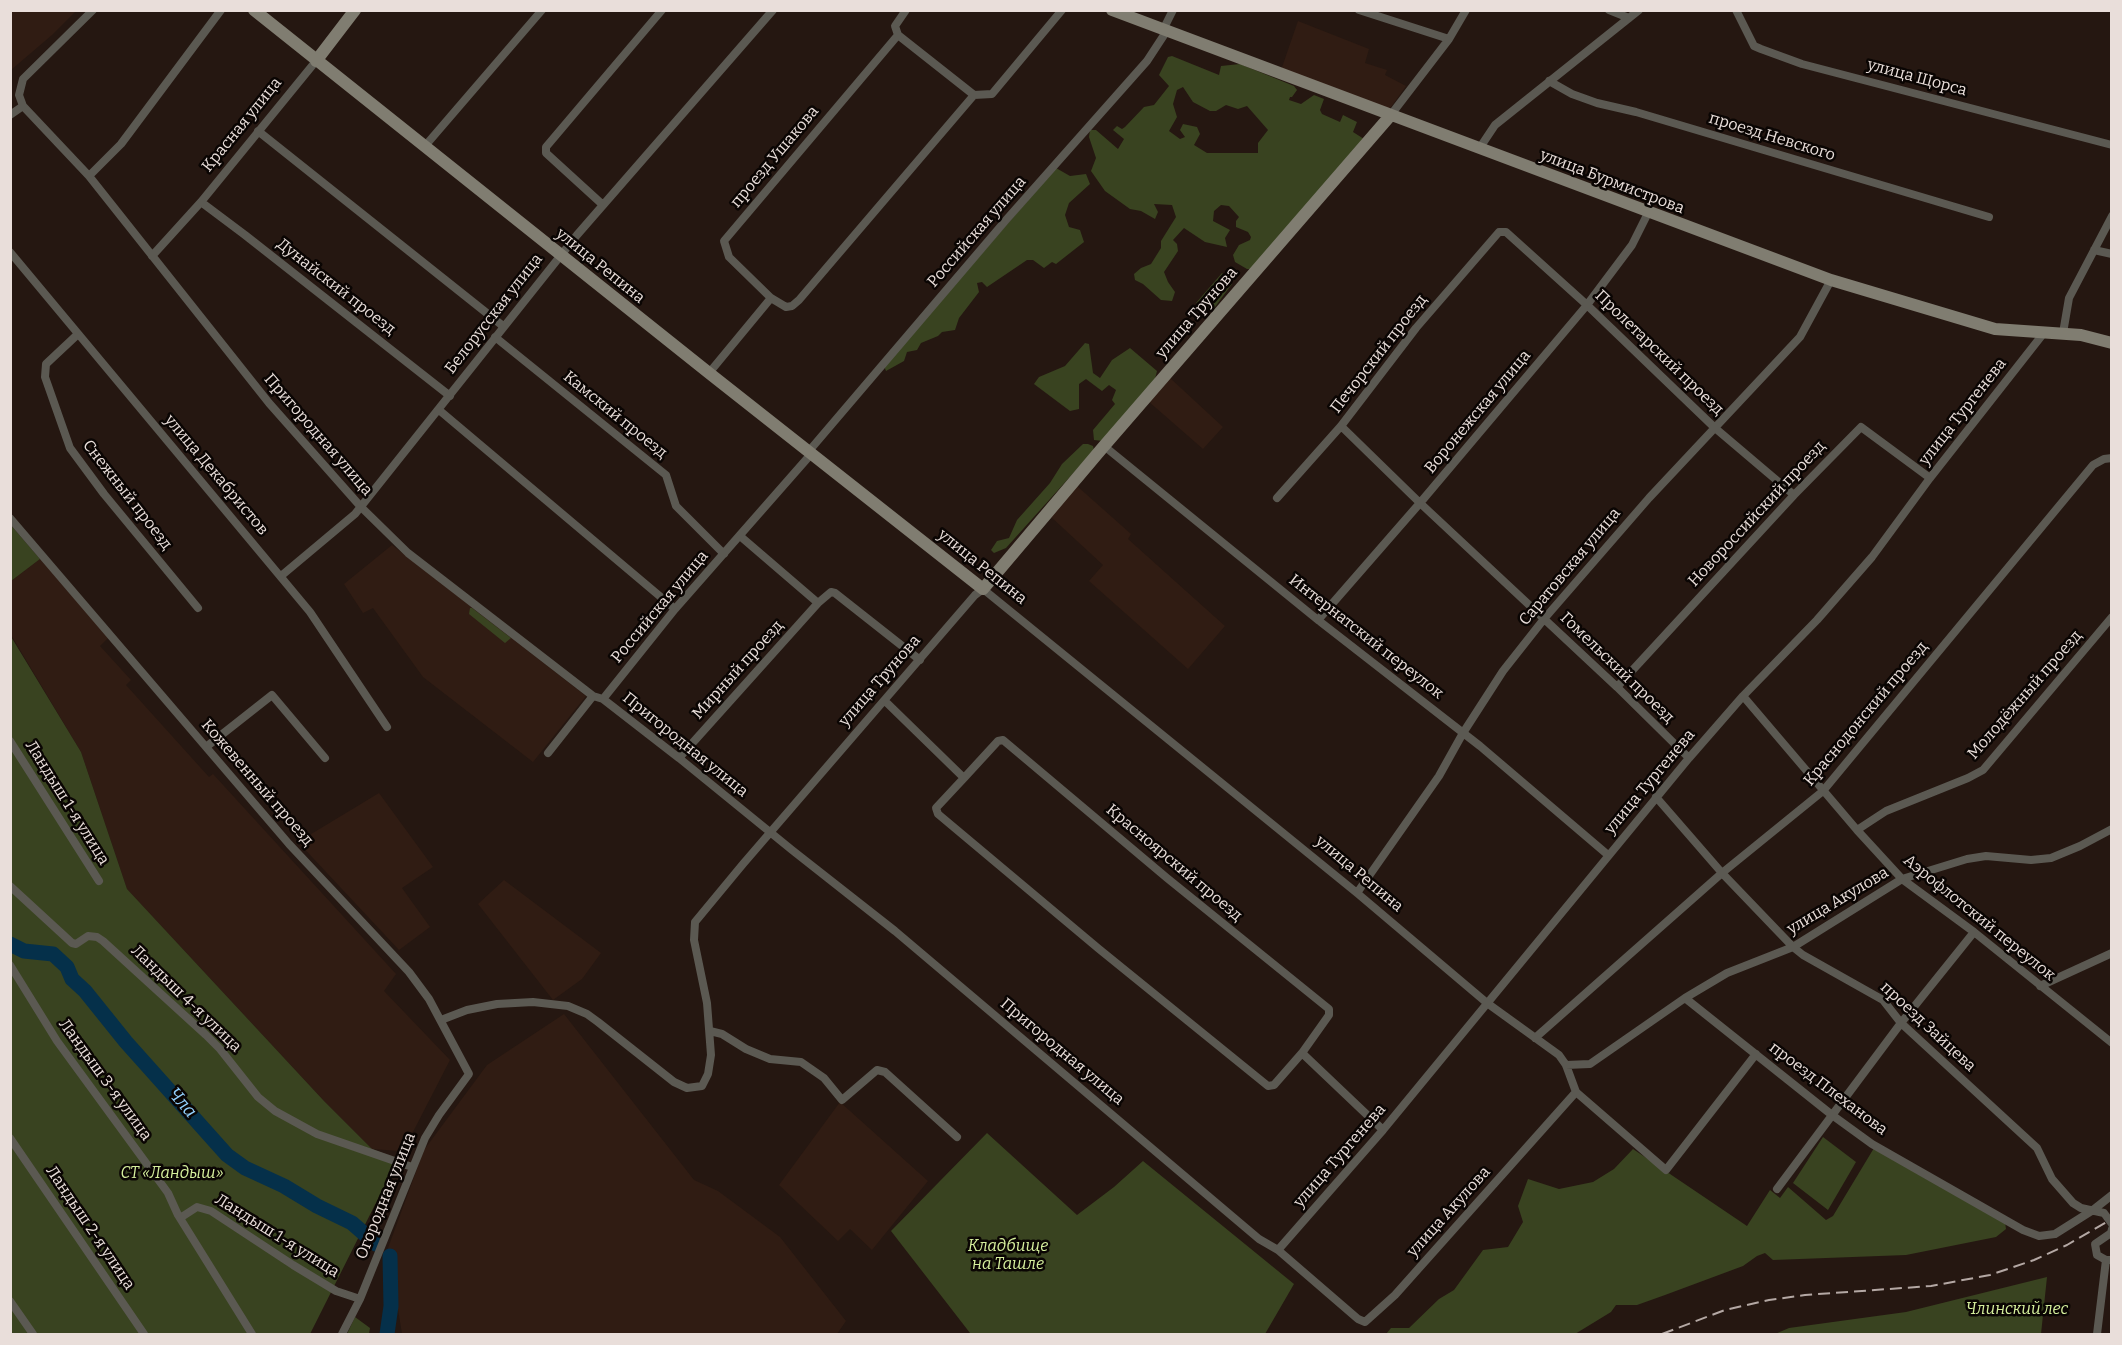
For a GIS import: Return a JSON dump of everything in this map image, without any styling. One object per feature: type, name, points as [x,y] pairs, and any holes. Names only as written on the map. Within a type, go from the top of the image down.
[{"type":"street","points":[[10,115],[23,106],[19,95],[23,79],[93,10]]},
{"type":"street","points":[[89,176],[121,144],[220,10]]},
{"type":"street","name":"улица Репина","points":[[254,10],[560,255],[983,588],[1358,893],[1487,1003],[1559,1055],[1566,1065],[1576,1092],[1666,1170],[1756,1054]]},
{"type":"street","name":"Красная улица","points":[[152,256],[201,202],[355,10]]},
{"type":"street","points":[[425,146],[542,10]]},
{"type":"street","points":[[603,206],[546,153],[546,147],[662,10]]},
{"type":"street","name":"Белорусская улица","points":[[281,576],[355,514],[560,255],[773,10]]},
{"type":"street","name":"проезд Ушакова","points":[[771,298],[729,256],[724,242],[898,35],[896,26],[906,10]]},
{"type":"street","points":[[898,35],[974,95],[992,94],[1062,10]]},
{"type":"street","name":"улица Бурмистрова","points":[[1112,10],[1831,280],[1995,329],[2081,335],[2112,343]]},
{"type":"street","name":"Российская улица","points":[[603,699],[675,609],[740,536],[1006,220],[1147,61],[1173,10]]},
{"type":"street","points":[[1359,10],[1449,39]]},
{"type":"street","points":[[1390,116],[1449,39],[1466,10]]},
{"type":"street","points":[[1609,10],[1629,18]]},
{"type":"street","points":[[1479,149],[1495,125],[1639,10]]},
{"type":"street","name":"улица Щорса","points":[[1736,10],[1754,46],[1761,49],[1802,63],[2112,146]]},
{"type":"street","name":"проезд Невского","points":[[1549,81],[1572,94],[1597,103],[1636,112],[1989,217]]},
{"type":"street","points":[[709,373],[771,298],[786,307],[792,306],[799,300],[974,95]]},
{"type":"street","name":"Пригородная улица","points":[[23,106],[89,176],[269,403],[361,507],[408,553],[593,696],[603,699],[895,931],[1259,1239],[1278,1250],[1358,1319],[1365,1322]]},
{"type":"street","name":"улица Трунова","points":[[441,1020],[467,1010],[497,1004],[533,1002],[567,1006],[587,1014],[674,1082],[687,1088],[697,1088],[706,1081],[711,1056],[710,1031],[707,1003],[694,940],[695,922],[1390,116]]},
{"type":"street","points":[[258,131],[503,326]]},
{"type":"street","name":"Дунайский проезд","points":[[201,202],[450,396]]},
{"type":"street","name":"Воронежская улица","points":[[1318,620],[1587,305],[1632,246],[1648,213]]},
{"type":"street","points":[[2063,333],[2069,298],[2112,216]]},
{"type":"street","name":"Печорский проезд","points":[[1277,498],[1341,426],[1416,328],[1499,232],[1506,232]]},
{"type":"street","name":"Пролетарский проезд","points":[[1506,232],[1587,305],[1715,428],[1794,495]]},
{"type":"street","points":[[2094,250],[2112,254]]},
{"type":"street","name":"улица Декабристов","points":[[10,252],[281,576],[309,612],[387,727]]},
{"type":"street","name":"Саратовская улица","points":[[1358,893],[1439,776],[1463,733],[1503,671],[1544,619],[1648,498],[1800,337],[1831,280]]},
{"type":"street","name":"Снежный проезд","points":[[78,334],[46,364],[45,377],[70,448],[104,494],[198,608]]},
{"type":"street","name":"улица Тургенева","points":[[1278,1250],[1383,1130],[1656,796],[1743,696],[1817,620],[1872,557],[1930,478],[2043,334]]},
{"type":"street","name":"Камский проезд","points":[[495,337],[666,475],[676,506],[724,554]]},
{"type":"street","points":[[439,410],[675,609]]},
{"type":"street","name":"Гомельский проезд","points":[[1341,426],[1689,758]]},
{"type":"street","name":"Новороссийский проезд","points":[[1617,687],[1794,495],[1861,427],[1930,478]]},
{"type":"street","name":"Интернатский переулок","points":[[1104,446],[1318,620],[1463,733],[1608,855]]},
{"type":"street","name":"Краснодонский проезд","points":[[1535,1038],[1722,873],[1823,791],[2093,465],[2104,459],[2112,458]]},
{"type":"street","name":"Кожевенный проезд","points":[[11,518],[289,844],[409,972],[441,1020],[469,1074]]},
{"type":"street","points":[[740,536],[818,603],[827,594],[835,593],[920,660]]},
{"type":"street","name":"Мирный проезд","points":[[679,758],[818,603]]},
{"type":"street","name":"Молодёжный проезд","points":[[1857,830],[1886,811],[1983,770],[2112,616]]},
{"type":"street","points":[[206,747],[272,694],[325,758]]},
{"type":"street","points":[[548,753],[593,696]]},
{"type":"street","name":"Аэрофлотский переулок","points":[[1743,696],[1823,791],[1902,879],[1974,932],[2112,1043]]},
{"type":"street","points":[[885,701],[964,778]]},
{"type":"street","name":"Красноярский проезд","points":[[1003,740],[1329,1010],[1329,1015],[1302,1053],[1274,1085],[1268,1086],[938,814],[936,808],[964,778],[998,741],[1003,740]]},
{"type":"street","name":"Ландыш 1-я улица","points":[[10,741],[99,881]]},
{"type":"street","name":"проезд Зайцева","points":[[1656,796],[1722,873],[1803,955],[1883,1000],[1901,1023],[2037,1148],[2052,1179],[2073,1203],[2081,1208],[2104,1213],[2112,1226]]},
{"type":"street","name":"улица Акулова","points":[[1566,1065],[1590,1064],[1685,998],[1727,973],[1794,946],[1902,879],[1986,856],[2031,860],[2051,858],[2112,829]]},
{"type":"street","name":"Ландыш 4-я улица","points":[[10,886],[72,943],[76,944],[88,936],[97,937],[103,941],[206,1035],[258,1097],[274,1111],[317,1134],[411,1167]]},
{"type":"street","points":[[1777,1189],[1901,1023],[1974,932]]},
{"type":"street","points":[[2040,986],[2112,953]]},
{"type":"street","name":"Ландыш 3-я улица","points":[[10,965],[57,1041],[168,1192],[180,1218],[252,1335]]},
{"type":"street","name":"проезд Плеханова","points":[[1685,998],[1872,1144],[2023,1230],[2039,1236],[2055,1234],[2093,1210]]},
{"type":"street","points":[[710,1031],[722,1034],[746,1049],[770,1059],[801,1062],[824,1078],[842,1100],[877,1070],[885,1072],[957,1137]]},
{"type":"street","points":[[1302,1053],[1383,1130]]},
{"type":"street","name":"Огородная улица","points":[[342,1335],[360,1299],[424,1138],[469,1074]]},
{"type":"street","name":"улица Акулова","points":[[1365,1322],[1395,1295],[1576,1092]]},
{"type":"street","name":"Ландыш 2-я улица","points":[[10,1138],[144,1335]]},
{"type":"street","points":[[2093,1210],[2112,1196]]},
{"type":"street","name":"Ландыш 1-я улица","points":[[180,1218],[196,1207],[211,1211],[336,1291],[360,1299]]},
{"type":"street","points":[[2097,1335],[2109,1260],[2097,1255],[2095,1244],[2111,1233],[2112,1226]]},
{"type":"street","points":[[10,1301],[33,1335]]},
{"type":"shaded area","points":[[11,10],[76,10],[76,11],[11,70]]},
{"type":"shaded area","points":[[1298,21],[1369,49],[1365,63],[1387,70],[1385,75],[1406,86],[1391,107],[1388,109],[1281,70]]},
{"type":"shaded area","points":[[1169,377],[1223,427],[1203,449],[1148,401]]},
{"type":"shaded area","points":[[1077,486],[1131,534],[1128,539],[1225,626],[1188,669],[1089,581],[1103,565],[1050,516]]},
{"type":"shaded area","points":[[392,545],[586,696],[533,762],[423,677],[373,608],[363,613],[344,584]]},
{"type":"shaded area","points":[[40,559],[109,637],[100,646],[131,680],[126,685],[209,777],[213,774],[396,974],[384,991],[450,1060],[414,1130],[399,1151],[372,1149],[324,1101],[127,889],[81,752],[11,635],[11,581]]},
{"type":"shaded area","points":[[379,793],[433,867],[402,888],[430,927],[399,950],[298,842]]},
{"type":"shaded area","points":[[504,880],[601,953],[582,979],[553,1000],[478,904]]},
{"type":"shaded area","points":[[564,1014],[694,1180],[718,1191],[780,1237],[846,1321],[837,1334],[402,1334],[388,1248],[424,1150],[487,1065]]},
{"type":"shaded area","points":[[840,1102],[928,1181],[872,1250],[850,1229],[838,1241],[779,1185]]},
{"type":"green space","points":[[1172,56],[1219,75],[1221,66],[1240,64],[1294,86],[1297,90],[1289,100],[1301,104],[1314,95],[1324,99],[1320,110],[1322,114],[1340,122],[1343,115],[1357,122],[1353,132],[1364,139],[1252,269],[1247,269],[1235,262],[1233,255],[1239,245],[1250,240],[1251,237],[1248,232],[1236,227],[1239,217],[1229,206],[1221,205],[1214,211],[1213,221],[1230,230],[1225,238],[1227,247],[1205,242],[1184,228],[1173,240],[1177,244],[1178,251],[1164,272],[1175,292],[1172,301],[1161,300],[1135,280],[1134,274],[1151,264],[1161,248],[1161,241],[1176,217],[1172,205],[1154,204],[1158,212],[1155,219],[1141,211],[1130,209],[1105,191],[1091,171],[1096,158],[1089,137],[1090,130],[1096,130],[1118,149],[1124,139],[1113,130],[1117,126],[1122,129],[1144,107],[1154,105],[1169,86],[1159,75],[1168,57]],"holes":[[[1183,87],[1193,102],[1210,111],[1216,111],[1226,105],[1238,109],[1247,106],[1268,130],[1258,143],[1258,153],[1207,153],[1194,145],[1200,134],[1197,127],[1183,124],[1180,130],[1185,137],[1180,139],[1169,131],[1177,117],[1173,104],[1177,90]]]},
{"type":"green space","points":[[1056,168],[1070,176],[1086,174],[1090,184],[1069,203],[1065,215],[1069,227],[1080,230],[1084,242],[1056,264],[1052,262],[1044,268],[1033,260],[1027,260],[987,287],[982,282],[977,283],[979,292],[959,318],[955,330],[942,332],[921,343],[917,350],[907,352],[904,361],[886,371],[884,366]]},
{"type":"green space","points":[[1222,273],[1232,284],[1212,311],[1196,303]]},
{"type":"green space","points":[[1085,343],[1089,344],[1093,373],[1100,378],[1112,360],[1130,348],[1157,371],[1155,379],[1103,441],[1094,440],[1093,430],[1115,404],[1112,400],[1116,390],[1109,385],[1102,391],[1086,379],[1079,384],[1079,409],[1070,411],[1034,384],[1039,377],[1065,366]]},
{"type":"green space","points":[[1083,444],[1093,446],[1094,450],[1006,548],[994,553],[991,550],[997,541],[1009,538],[1017,520],[1050,483],[1062,464]]},
{"type":"green space","points":[[10,524],[40,559],[11,581],[10,581]]},
{"type":"green space","points":[[470,608],[511,638],[505,643],[469,614]]},
{"type":"green space","name":"СТ «Ландыш»","points":[[10,635],[81,752],[127,889],[324,1101],[372,1149],[398,1159],[310,1334],[11,1334]]},
{"type":"green space","name":"Кладбище на Ташле","points":[[987,1133],[1077,1215],[1143,1161],[1294,1284],[1265,1334],[964,1334],[970,1333],[891,1231]]},
{"type":"green space","points":[[1823,1137],[1856,1162],[1828,1210],[1793,1183]]},
{"type":"green space","points":[[1874,1148],[2005,1222],[2006,1229],[1996,1237],[1906,1255],[1773,1260],[1765,1253],[1743,1266],[1637,1305],[1616,1305],[1611,1312],[1575,1334],[1386,1334],[1391,1328],[1409,1328],[1439,1299],[1454,1290],[1483,1250],[1508,1247],[1523,1222],[1518,1206],[1528,1179],[1559,1189],[1593,1182],[1614,1169],[1633,1149],[1747,1226],[1770,1190],[1780,1198],[1788,1187],[1826,1220],[1833,1216]]},
{"type":"green space","name":"Члинский лес","points":[[2047,1277],[2041,1334],[1775,1334],[1789,1328],[1906,1312]]},
{"type":"green space","points":[[355,1317],[370,1328],[369,1334],[347,1334]]},
{"type":"waterway","name":"Чла","points":[[10,944],[24,951],[53,954],[67,967],[72,979],[85,991],[126,1042],[227,1155],[245,1168],[284,1186],[352,1223],[376,1244]]},
{"type":"waterway","name":"Чла","points":[[387,1334],[391,1306],[390,1256]]},
{"type":"railway","points":[[1662,1334],[1725,1310],[1769,1300],[1805,1295],[1931,1286],[1990,1275],[2034,1260],[2067,1245],[2112,1219]]}]
